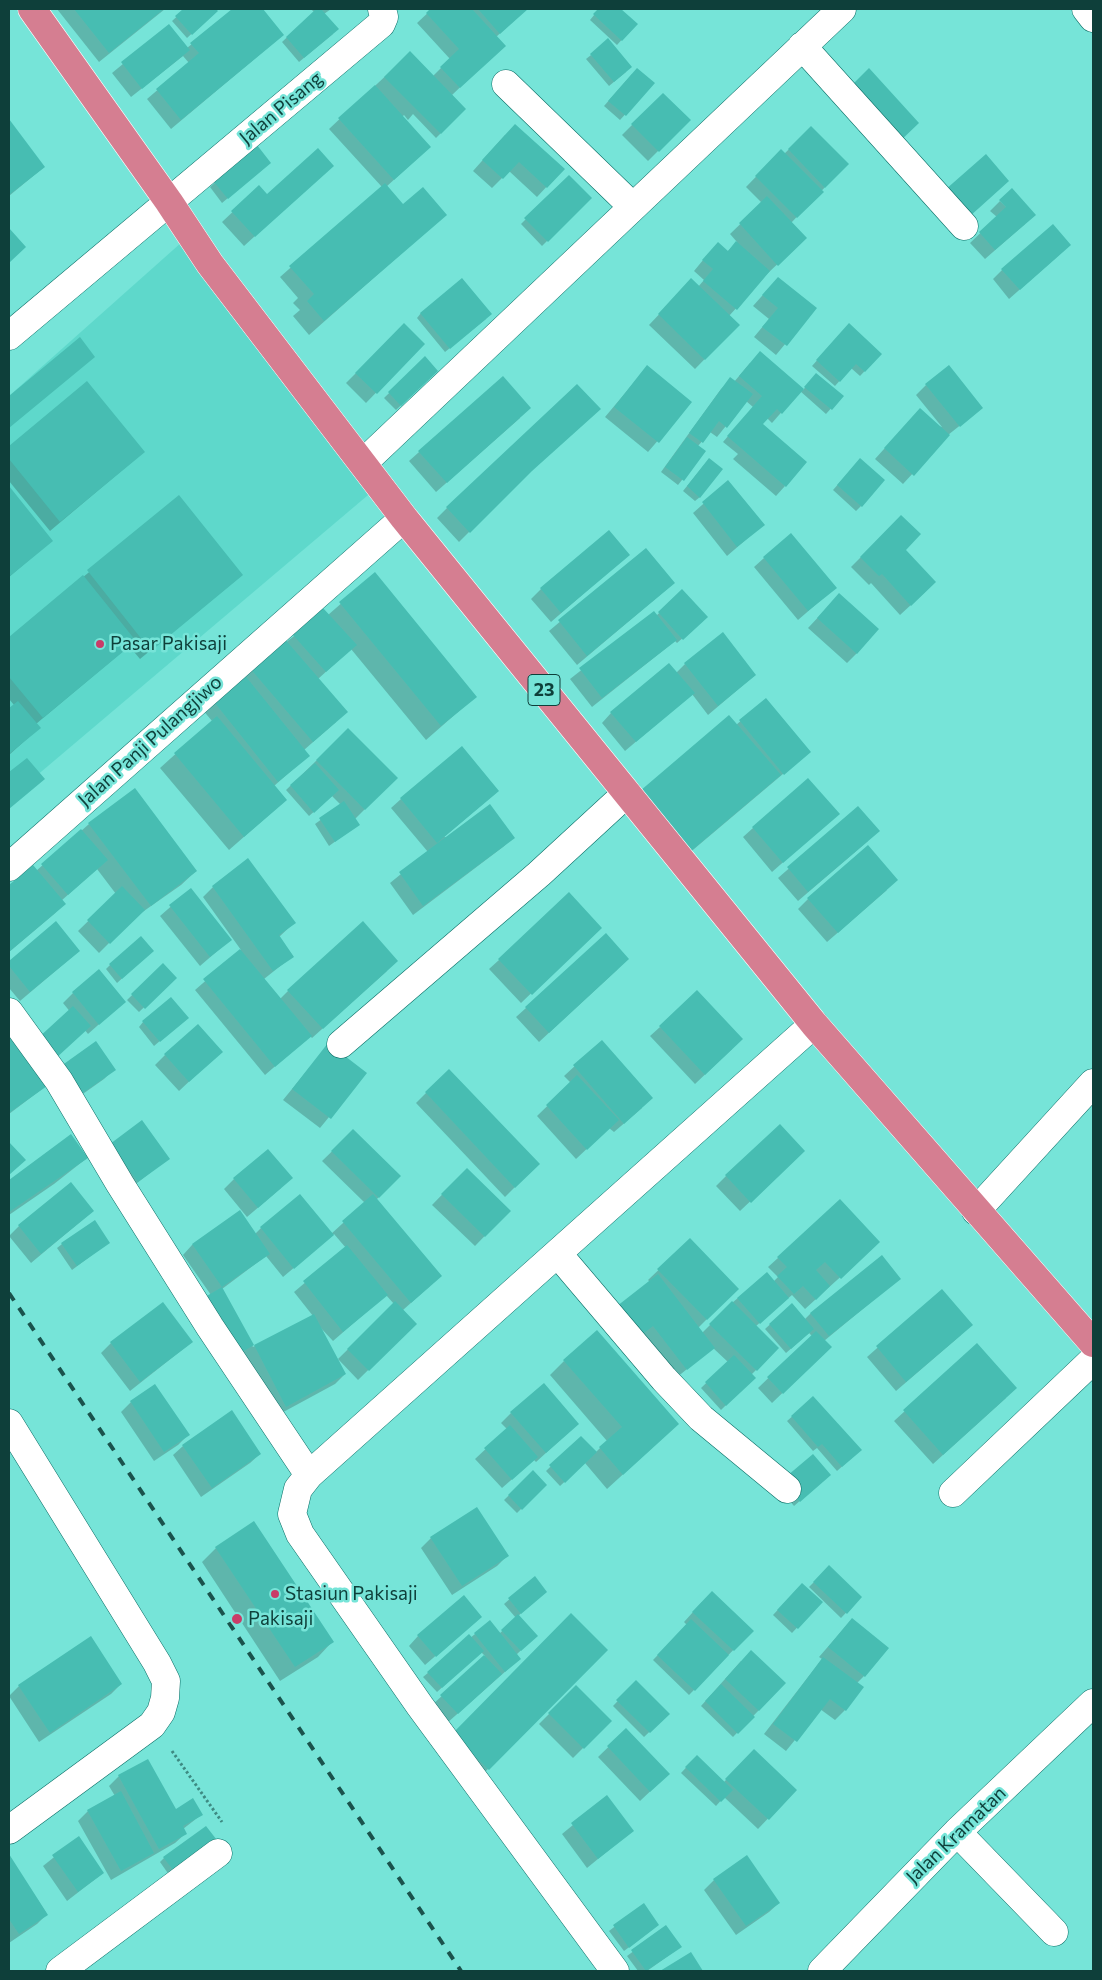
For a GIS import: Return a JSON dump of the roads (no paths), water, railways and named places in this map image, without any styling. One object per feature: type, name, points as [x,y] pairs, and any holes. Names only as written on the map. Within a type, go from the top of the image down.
[{"type":"highway","name":"23","points":[[32,9],[169,202],[210,264],[404,518],[814,1024],[1093,1343]]},
{"type":"street","name":"Jalan Pisang","points":[[9,336],[381,24],[384,17],[382,9]]},
{"type":"street","points":[[363,463],[842,9]]},
{"type":"street","points":[[1086,9],[1093,18]]},
{"type":"street","points":[[802,46],[964,226]]},
{"type":"street","points":[[506,84],[633,207]]},
{"type":"street","name":"Jalan Panji Pulangjiwo","points":[[9,867],[404,518]]},
{"type":"street","points":[[341,1044],[539,874],[627,793]]},
{"type":"street","points":[[9,1012],[59,1081],[120,1184],[205,1319],[310,1475]]},
{"type":"street","points":[[615,1971],[420,1706],[300,1534],[292,1514],[298,1489],[310,1475],[814,1024]]},
{"type":"street","points":[[976,1210],[1093,1083]]},
{"type":"street","points":[[558,1254],[664,1379],[701,1418],[787,1489]]},
{"type":"street","points":[[953,1493],[1093,1360]]},
{"type":"street","points":[[9,1423],[157,1663],[166,1681],[165,1698],[161,1712],[152,1725],[9,1830]]},
{"type":"street","name":"Jalan Kramatan","points":[[822,1971],[957,1832],[1093,1703]]},
{"type":"street","points":[[957,1832],[1054,1932]]},
{"type":"street","points":[[60,1971],[218,1853]]},
{"type":"railway","points":[[9,1293],[461,1971]]},
{"type":"place","name":"Pasar Pakisaji","points":[[100,644]]},
{"type":"place","name":"Stasiun Pakisaji","points":[[275,1594]]},
{"type":"place","name":"Pakisaji","points":[[237,1619]]}]
